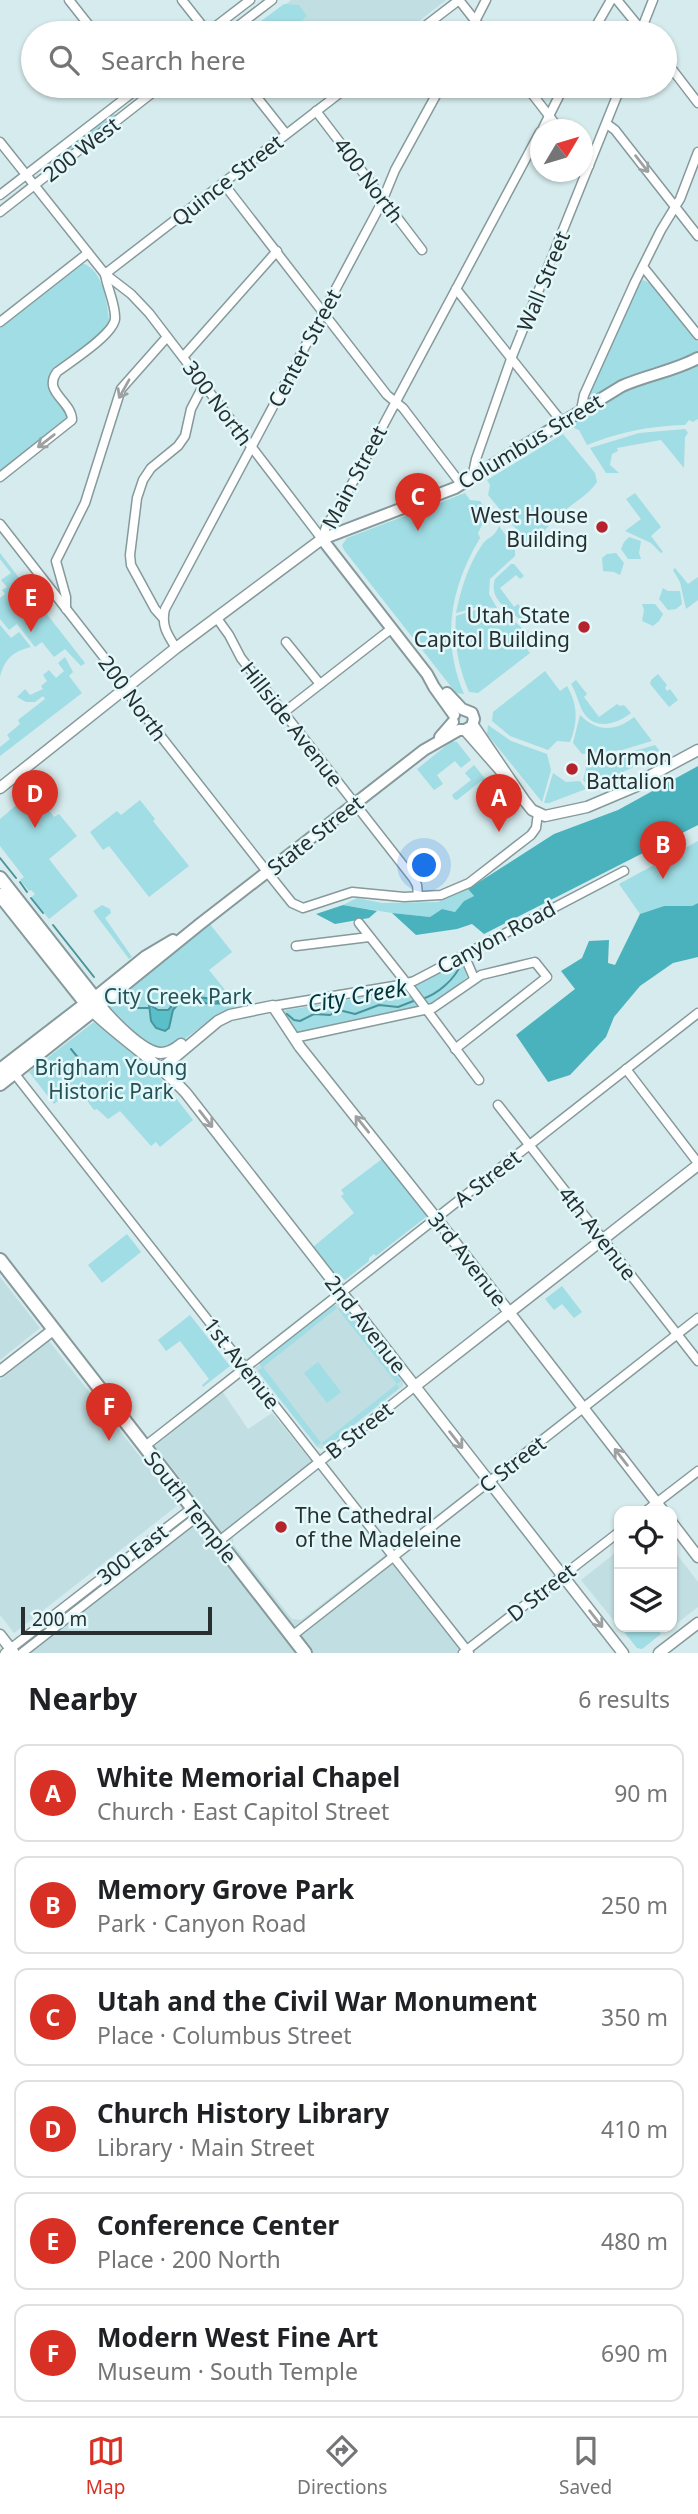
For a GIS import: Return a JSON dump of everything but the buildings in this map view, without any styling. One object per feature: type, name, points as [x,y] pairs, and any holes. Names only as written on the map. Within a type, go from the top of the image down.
[{"type":"main road","name":"Columbus Street","points":[[322,539],[461,484],[622,386],[672,370],[698,358]]},
{"type":"main road","name":"300 North","points":[[322,539],[461,722]]},
{"type":"main road","name":"State Street","points":[[0,1084],[154,951],[200,924],[461,722]]},
{"type":"main road","points":[[0,878],[93,1004]]},
{"type":"main road","points":[[0,895],[93,1004]]},
{"type":"main road","name":"State Street","points":[[0,1070],[93,1004]]},
{"type":"main road","name":"South Temple","points":[[0,1260],[305,1653]]},
{"type":"street","points":[[69,0],[86,21]]},
{"type":"street","points":[[182,0],[198,21]]},
{"type":"street","points":[[223,21],[250,0]]},
{"type":"street","points":[[245,21],[272,0]]},
{"type":"street","points":[[432,21],[459,0],[475,21],[486,0]]},
{"type":"street","points":[[599,21],[611,0]]},
{"type":"street","points":[[617,0],[633,21]]},
{"type":"street","points":[[646,21],[653,0]]},
{"type":"street","points":[[677,76],[698,103]]},
{"type":"street","name":"200 West","points":[[0,195],[124,98]]},
{"type":"street","name":"200 West","points":[[0,212],[146,98]]},
{"type":"street","points":[[258,98],[286,134]]},
{"type":"street","name":"Quince Street","points":[[105,274],[333,98]]},
{"type":"street","name":"Center Street","points":[[163,618],[165,609],[435,98]]},
{"type":"street","points":[[536,98],[552,119]]},
{"type":"street","name":"Main Street","points":[[547,119],[558,98]]},
{"type":"street","name":"Wall Street","points":[[593,157],[617,98]]},
{"type":"street","points":[[117,104],[125,114]]},
{"type":"street","name":"400 North","points":[[316,111],[422,250]]},
{"type":"street","points":[[607,124],[615,130],[698,236]]},
{"type":"street","name":"300 North","points":[[0,142],[105,274],[142,305],[322,539]]},
{"type":"street","name":"Main Street","points":[[0,788],[216,617],[322,539],[327,524],[338,510],[530,151]]},
{"type":"street","points":[[581,410],[584,395],[635,282],[661,230],[676,207],[698,152]]},
{"type":"street","name":"Wall Street","points":[[472,478],[476,459],[511,359],[583,182]]},
{"type":"street","points":[[223,183],[461,484]]},
{"type":"street","points":[[183,357],[277,251]]},
{"type":"street","points":[[0,322],[88,253]]},
{"type":"street","points":[[644,268],[698,335]]},
{"type":"street","points":[[0,477],[72,420],[72,413],[52,387],[52,380],[57,372],[106,334],[113,325],[115,316],[105,274]]},
{"type":"street","points":[[456,289],[562,422]]},
{"type":"street","points":[[66,609],[66,597],[56,561],[85,503],[121,389],[167,337]]},
{"type":"street","points":[[176,648],[166,634],[163,618],[155,609],[131,565],[130,550],[137,498],[143,480],[151,468],[184,437],[191,409],[204,384]]},
{"type":"street","name":"200 North","points":[[0,524],[134,702],[289,900],[303,908],[352,892],[418,896]]},
{"type":"street","name":"Hillside Avenue","points":[[216,617],[241,658],[413,878],[418,896]]},
{"type":"street","points":[[284,713],[391,628]]},
{"type":"street","points":[[286,642],[320,684]]},
{"type":"street","name":"300 North","points":[[461,722],[492,763],[532,810],[538,813]]},
{"type":"street","points":[[418,896],[446,894],[469,883],[533,832],[538,813],[551,816],[576,808],[585,801],[636,779],[644,779],[696,749]]},
{"type":"street","name":"Canyon Road","points":[[93,1004],[135,1040],[152,1051],[168,1053],[230,1016],[407,983],[624,871]]},
{"type":"street","points":[[359,923],[479,1080]]},
{"type":"street","points":[[296,946],[369,937]]},
{"type":"street","points":[[455,1048],[547,977],[535,962],[474,978],[464,955]]},
{"type":"street","name":"Canyon Road","points":[[294,1038],[436,1007],[474,978]]},
{"type":"street","name":"2nd Avenue","points":[[93,1004],[134,1048],[162,1068],[186,1093],[623,1653]]},
{"type":"street","name":"3rd Avenue","points":[[273,1006],[294,1038],[658,1506]]},
{"type":"street","name":"A Street","points":[[144,1447],[698,1013]]},
{"type":"street","name":"Canyon Road","points":[[162,1068],[204,1033]]},
{"type":"street","points":[[626,1069],[698,1164]]},
{"type":"street","name":"1st Avenue","points":[[14,1073],[466,1652]]},
{"type":"street","name":"4th Avenue","points":[[498,1105],[698,1361]]},
{"type":"street","name":"B Street","points":[[218,1542],[698,1164]]},
{"type":"street","name":"C Street","points":[[292,1636],[698,1318]]},
{"type":"street","points":[[0,1371],[53,1329]]},
{"type":"street","points":[[660,1506],[698,1471]]},
{"type":"street","name":"300 East","points":[[10,1652],[195,1512]]},
{"type":"street","name":"300 East","points":[[22,1653],[195,1512]]},
{"type":"street","points":[[677,1530],[698,1557]]},
{"type":"street","name":"D Street","points":[[466,1652],[614,1536]]},
{"type":"street","points":[[659,1653],[698,1623]]},
{"type":"street","points":[[0,1635],[10,1652]]},
{"type":"shaded area","points":[[291,0],[446,0],[419,21],[264,21]]},
{"type":"shaded area","points":[[698,766],[698,825],[484,934],[472,924],[416,935],[392,913],[430,917],[442,909],[455,912],[464,901],[474,896],[468,889],[554,834],[618,810]]},
{"type":"shaded area","points":[[698,903],[698,957],[673,963],[640,986],[614,1017],[606,1037],[570,1075],[548,1082],[516,1035],[575,989],[561,971],[582,958],[589,941],[609,940],[608,963],[615,965],[640,914],[664,906],[692,906]]},
{"type":"shaded area","points":[[343,905],[377,911],[369,918],[335,924],[316,914]]},
{"type":"shaded area","points":[[175,992],[190,1000],[203,998],[224,1003],[179,1003],[173,1010],[169,1028],[165,1031],[156,1028],[151,1021],[149,1004],[158,1010],[168,1010],[171,1007],[169,997]]},
{"type":"shaded area","points":[[0,1277],[40,1328],[0,1360]]},
{"type":"shaded area","points":[[338,1303],[403,1382],[403,1386],[326,1448],[321,1449],[255,1368]]},
{"type":"shaded area","points":[[49,1341],[178,1505],[14,1633],[0,1615],[0,1380]]},
{"type":"shaded area","points":[[222,1391],[248,1429],[272,1413],[319,1470],[315,1470],[233,1535],[233,1544],[292,1619],[301,1620],[384,1554],[462,1653],[29,1653],[208,1514],[155,1446]]},
{"type":"shaded area","points":[[614,1554],[614,1621],[581,1580]]},
{"type":"shaded area","points":[[677,1555],[698,1582],[698,1607],[677,1623]]},
{"type":"green space","points":[[284,4],[299,5],[307,16],[301,21],[261,21]]},
{"type":"green space","points":[[113,112],[116,117],[48,170],[44,165]]},
{"type":"green space","points":[[82,263],[89,266],[99,279],[109,320],[104,330],[50,373],[48,387],[67,413],[67,419],[0,471],[0,328]]},
{"type":"green space","points":[[643,280],[652,284],[698,342],[698,351],[677,363],[630,376],[596,396],[591,396],[589,392],[637,287]]},
{"type":"green space","points":[[698,364],[698,419],[693,422],[689,420],[685,425],[635,430],[587,445],[579,430],[574,428],[575,422],[625,390],[680,373]]},
{"type":"green space","points":[[685,429],[688,433],[685,437],[684,468],[661,440],[617,448],[618,451],[612,454],[610,465],[619,473],[606,473],[590,448],[639,433]]},
{"type":"green space","points":[[563,434],[595,473],[597,482],[533,542],[526,541],[488,495],[490,485],[487,480]]},
{"type":"green space","points":[[465,493],[470,500],[480,501],[495,521],[483,523],[478,533],[480,538],[462,576],[452,614],[453,654],[464,694],[456,693],[342,545],[347,538]]},
{"type":"green space","points":[[635,493],[661,527],[651,536],[663,552],[661,553],[651,543],[625,531],[641,519],[626,499]]},
{"type":"green space","points":[[499,526],[515,548],[515,556],[490,579],[489,594],[497,608],[478,607],[456,613],[473,561],[482,545]]},
{"type":"green space","points":[[629,537],[641,541],[641,559],[628,559],[621,549]]},
{"type":"green space","points":[[0,553],[23,583],[20,586],[31,601],[35,599],[85,663],[81,666],[65,649],[54,657],[42,642],[35,647],[17,624],[9,630],[0,619],[0,598],[5,594],[2,590],[7,587],[1,580],[11,573],[0,559]]},
{"type":"green space","points":[[616,553],[624,563],[620,575],[603,571],[602,558]]},
{"type":"green space","points":[[511,564],[524,576],[520,579],[516,575],[500,588],[514,607],[518,604],[530,620],[525,624],[502,605],[495,594],[495,579]]},
{"type":"green space","points":[[675,568],[688,584],[698,577],[698,600],[686,609],[680,582],[673,570]]},
{"type":"green space","points":[[663,588],[680,591],[682,604],[676,609],[668,610],[659,599]]},
{"type":"green space","points":[[642,604],[655,604],[663,614],[653,626],[642,621]]},
{"type":"green space","points":[[478,609],[502,614],[517,623],[522,628],[515,634],[530,653],[478,693],[469,692],[465,682],[456,645],[456,616]]},
{"type":"green space","points":[[0,625],[11,638],[19,632],[31,647],[11,657],[4,665],[0,677]]},
{"type":"green space","points":[[65,657],[73,672],[69,676],[82,693],[0,756],[0,747],[10,739],[7,735],[20,724],[18,720],[45,699],[43,696],[35,702],[26,702],[17,697],[25,689],[30,695],[43,689],[41,686],[47,681],[43,675],[49,670],[56,678],[64,671],[58,663]]},
{"type":"green space","points":[[545,671],[560,691],[567,686],[576,714],[570,742],[557,741],[548,750],[510,736],[492,721],[493,712]]},
{"type":"green space","points":[[658,674],[667,685],[667,691],[670,689],[678,700],[669,707],[650,684]]},
{"type":"green space","points":[[576,680],[587,694],[584,697],[599,717],[617,704],[624,705],[631,713],[612,723],[592,721],[582,710],[571,684]]},
{"type":"green space","points":[[580,715],[593,725],[606,728],[620,725],[634,717],[652,741],[622,750],[582,754],[573,743]]},
{"type":"green space","points":[[488,725],[511,741],[547,754],[551,770],[542,802],[487,734]]},
{"type":"green space","points":[[452,741],[457,742],[471,760],[461,768],[455,761],[437,775],[443,784],[434,790],[417,769]]},
{"type":"green space","points":[[655,745],[659,750],[658,755],[590,788],[583,780],[585,759],[624,754]]},
{"type":"green space","points":[[474,765],[487,781],[481,781],[457,800],[454,799],[452,795],[471,780],[465,773]]},
{"type":"green space","points":[[553,773],[566,782],[580,781],[586,789],[544,803]]},
{"type":"green space","points":[[34,790],[54,817],[59,814],[77,836],[49,859],[78,896],[49,919],[31,898],[35,894],[20,880],[24,877],[0,846],[0,819]]},
{"type":"green space","points":[[140,800],[189,866],[149,897],[109,846],[103,850],[90,832],[117,811],[121,815]]},
{"type":"green space","points":[[698,841],[698,903],[692,906],[664,906],[640,914],[619,884]]},
{"type":"green space","points":[[468,889],[474,896],[464,901],[455,912],[442,909],[430,917],[343,905],[357,898],[382,903],[438,902]]},
{"type":"green space","points":[[102,905],[110,909],[111,913],[105,918],[132,957],[129,959],[93,911]]},
{"type":"green space","name":"City Creek Park","points":[[209,923],[232,952],[209,970],[236,1007],[218,1014],[171,1049],[155,1048],[113,1016],[109,1009],[111,1003]]},
{"type":"green space","points":[[461,961],[467,977],[435,1004],[299,1032],[295,1031],[283,1015],[287,1010],[402,991]]},
{"type":"green space","name":"Brigham Young Historic Park","points":[[94,1022],[158,1075],[193,1120],[160,1147],[156,1142],[151,1146],[120,1111],[108,1119],[97,1109],[94,1110],[77,1087],[54,1104],[29,1072]]},
{"type":"green space","points":[[382,1159],[426,1217],[376,1256],[374,1254],[345,1280],[341,1277],[340,1280],[313,1247],[354,1213],[341,1196],[344,1194],[341,1190]]},
{"type":"green space","points":[[127,1234],[141,1252],[102,1283],[88,1265]]},
{"type":"green space","points":[[562,1286],[582,1312],[574,1318],[562,1304],[554,1310],[545,1299]]},
{"type":"green space","points":[[334,1304],[337,1308],[263,1367],[321,1443],[317,1446],[258,1371],[262,1368],[259,1363]]},
{"type":"green space","points":[[343,1306],[401,1381],[397,1384],[338,1309]]},
{"type":"green space","points":[[190,1315],[230,1366],[203,1387],[209,1379],[180,1341],[166,1351],[158,1340]]},
{"type":"green space","points":[[318,1362],[341,1392],[327,1403],[304,1373]]},
{"type":"green space","points":[[397,1384],[399,1388],[325,1448],[322,1443]]},
{"type":"green space","points":[[624,1632],[661,1634],[642,1649],[637,1648]]},
{"type":"waterway","name":"City Creek","points":[[0,858],[16,878]]},
{"type":"waterway","name":"City Creek","points":[[20,882],[27,892]]},
{"type":"waterway","name":"City Creek","points":[[31,898],[43,913]]},
{"type":"waterway","name":"City Creek","points":[[53,925],[94,977]]},
{"type":"waterway","name":"City Creek","points":[[422,999],[445,985],[461,964]]},
{"type":"waterway","name":"City Creek","points":[[287,1014],[300,1021],[314,1014],[330,1015],[339,1010],[355,1014],[379,1005],[398,1007],[416,1000]]},
{"type":"waterway","points":[[136,1008],[149,1008]]},
{"type":"waterway","points":[[71,1049],[92,1075],[108,1076]]},
{"type":"place","name":"West House Building","points":[[602,527]]},
{"type":"place","name":"Utah and the Civil War Monument","points":[[418,531]]},
{"type":"place","name":"Utah State Capitol Building","points":[[584,627]]},
{"type":"place","name":"Conference Center","points":[[31,632]]},
{"type":"place","name":"Mormon Battalion","points":[[572,769]]},
{"type":"place","name":"Church History Library","points":[[35,828]]},
{"type":"place","name":"White Memorial Chapel","points":[[499,832]]},
{"type":"place","name":"Memory Grove Park","points":[[663,879]]},
{"type":"place","name":"Modern West Fine Art","points":[[109,1441]]},
{"type":"place","name":"The Cathedral of the Madeleine","points":[[281,1527]]}]
